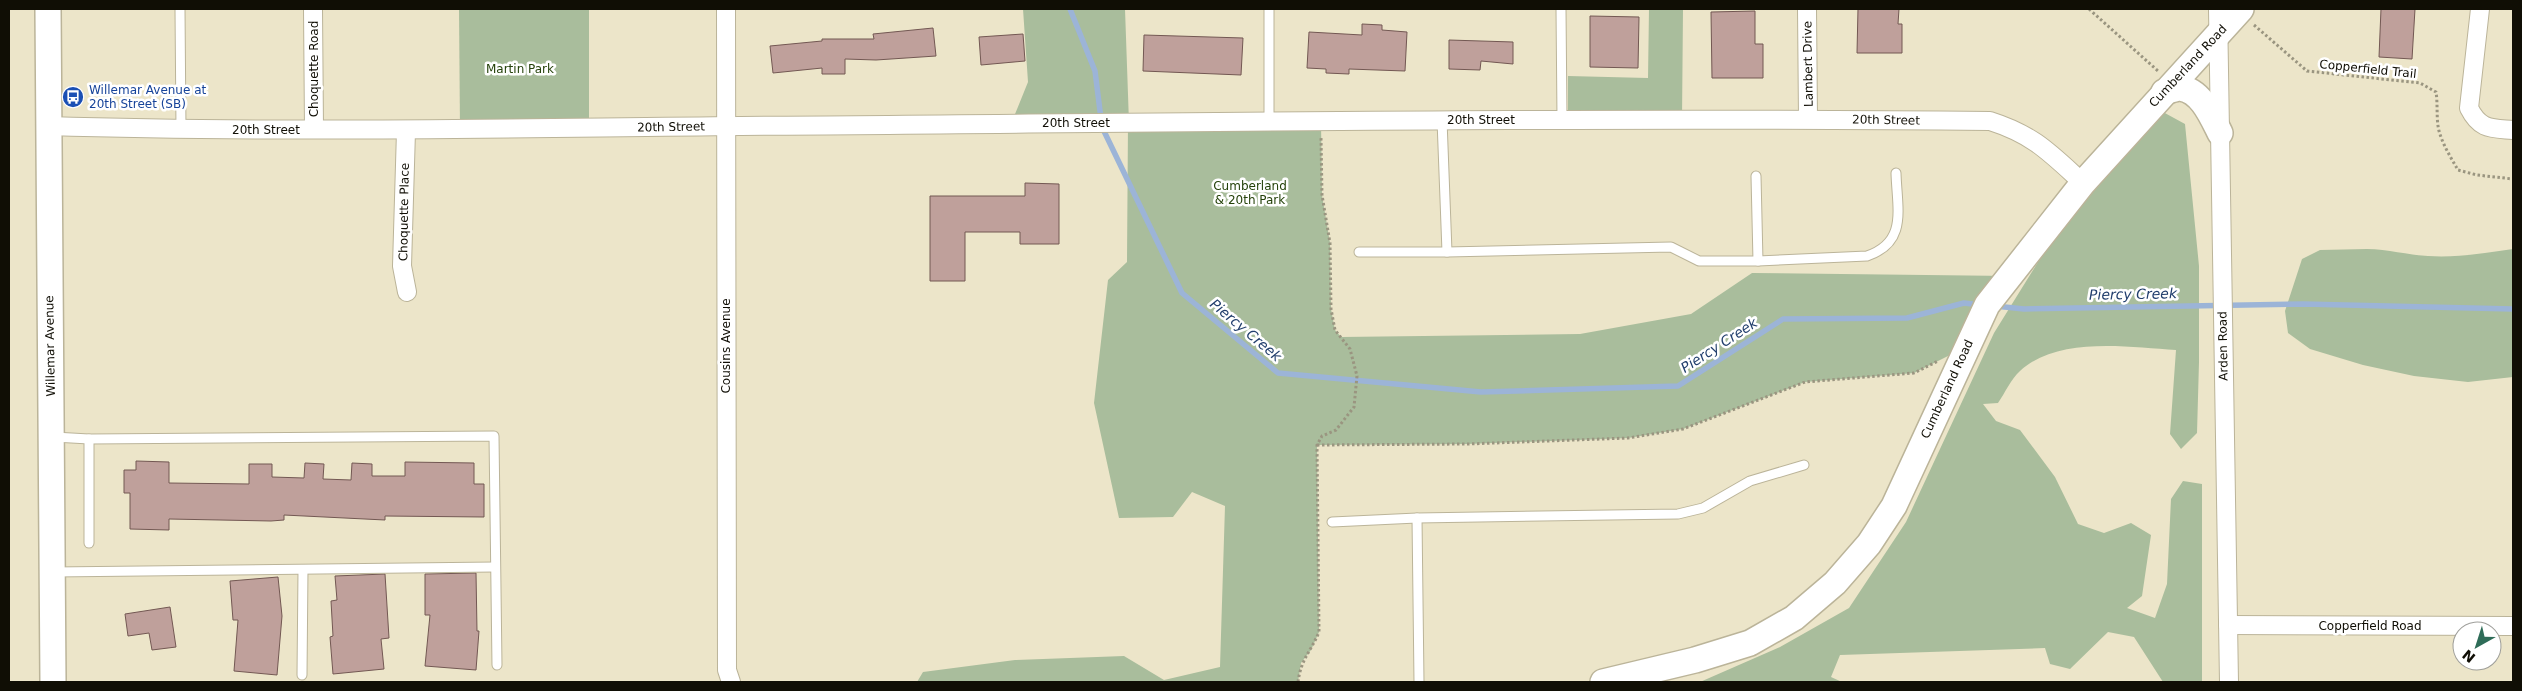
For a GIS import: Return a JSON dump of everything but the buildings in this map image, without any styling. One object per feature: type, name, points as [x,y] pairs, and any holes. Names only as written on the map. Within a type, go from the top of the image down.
[{"type":"street","name":"Willemar Avenue","points":[[48,9],[53,682]]},
{"type":"street","name":"Choquette Road","points":[[313,9],[314,129]]},
{"type":"street","name":"Cousins Avenue","points":[[726,9],[727,670],[731,682]]},
{"type":"street","name":"Lambert Drive","points":[[1807,9],[1808,119]]},
{"type":"street","points":[[2480,9],[2469,108],[2476,122],[2489,128],[2513,130]]},
{"type":"street","name":"Cumberland Road","points":[[1603,682],[1695,660],[1750,643],[1794,618],[1835,583],[1869,544],[1894,506],[1987,305],[2083,183],[2229,15]]},
{"type":"street","name":"Arden Road","points":[[2229,15],[2220,133],[2229,682]]},
{"type":"street","points":[[2168,87],[2181,88],[2197,95],[2209,110],[2220,133]]},
{"type":"street","name":"20th Street","points":[[48,126],[181,130],[314,129],[406,131],[726,126],[1442,120],[1808,119],[1990,121],[2016,129],[2037,142],[2083,183]]},
{"type":"street","name":"Choquette Place","points":[[406,131],[402,266],[407,292]]},
{"type":"street","name":"Copperfield Road","points":[[2228,625],[2513,626]]},
{"type":"lane","points":[[180,9],[181,130]]},
{"type":"lane","points":[[1269,9],[1269,122]]},
{"type":"lane","points":[[1561,9],[1562,120]]},
{"type":"lane","points":[[1442,120],[1447,252]]},
{"type":"lane","points":[[1359,252],[1671,247],[1698,261],[1758,261],[1867,256],[1881,251],[1890,244],[1897,230],[1896,173]]},
{"type":"lane","points":[[1756,176],[1758,261]]},
{"type":"lane","points":[[51,436],[89,439],[494,436],[496,665]]},
{"type":"lane","points":[[89,439],[89,544]]},
{"type":"lane","points":[[1332,522],[1417,518],[1678,514],[1702,508],[1750,481],[1804,465]]},
{"type":"lane","points":[[1417,518],[1419,682]]},
{"type":"lane","points":[[52,572],[495,567]]},
{"type":"lane","points":[[302,675],[303,570]]},
{"type":"path","points":[[2089,9],[2168,87]]},
{"type":"path","name":"Copperfield Trail","points":[[2229,15],[2307,71],[2420,82],[2436,92],[2439,106],[2439,130],[2448,153],[2458,170],[2477,175],[2513,179]]},
{"type":"path","points":[[1298,682],[1301,663],[1311,650],[1319,632],[1317,445],[1322,436],[1336,430],[1354,407],[1357,376],[1350,349],[1335,330],[1331,309],[1330,243],[1322,195],[1321,121]]},
{"type":"path","points":[[1317,445],[1448,445],[1628,438],[1683,429],[1805,382],[1914,373],[1966,347]]},
{"type":"green space","name":"Martin Park","points":[[459,9],[589,9],[589,128],[460,130]]},
{"type":"green space","name":"Cumberland & 20th Park","points":[[1023,9],[1125,9],[1129,123],[1321,121],[1322,195],[1330,243],[1331,309],[1335,330],[1341,337],[1580,334],[1691,314],[1752,273],[2010,276],[1966,347],[1914,373],[1805,382],[1683,429],[1628,438],[1467,444],[1317,445],[1319,632],[1311,650],[1301,663],[1298,682],[917,682],[923,672],[1015,660],[1124,656],[1164,680],[1220,667],[1225,506],[1192,492],[1173,517],[1119,518],[1094,403],[1108,280],[1127,262],[1128,123],[1011,124],[1028,82]]},
{"type":"green space","points":[[1649,9],[1683,9],[1682,119],[1568,119],[1568,76],[1648,78]]},
{"type":"green space","points":[[2163,112],[2185,124],[2199,266],[2197,433],[2181,449],[2170,434],[2176,350],[2094,346],[2073,348],[2054,353],[2036,360],[2020,371],[1998,403],[1983,404],[1996,421],[2020,430],[2055,477],[2078,524],[2104,533],[2131,523],[2151,535],[2142,596],[2127,608],[2155,618],[2167,584],[2171,499],[2183,481],[2202,484],[2202,682],[2163,682],[2134,637],[2108,632],[2070,669],[2050,664],[2045,648],[1840,655],[1831,677],[1842,682],[1700,682],[1780,647],[1849,608],[1906,522],[1994,333],[2053,238]]},
{"type":"green space","points":[[2367,249],[2449,256],[2513,249],[2513,377],[2468,382],[2414,376],[2363,365],[2310,349],[2288,333],[2285,311],[2302,259],[2320,250]]},
{"type":"waterway","name":"Piercy Creek","points":[[1070,9],[1095,71],[1102,127],[1182,293],[1278,373],[1481,392],[1678,386],[1783,319],[1907,318],[1964,303],[1980,305]]},
{"type":"waterway","name":"Piercy Creek","points":[[1995,306],[2024,309],[2303,304],[2513,309]]},
{"type":"place","name":"Willemar Avenue at 20th Street (SB)","points":[[73,97]]}]
